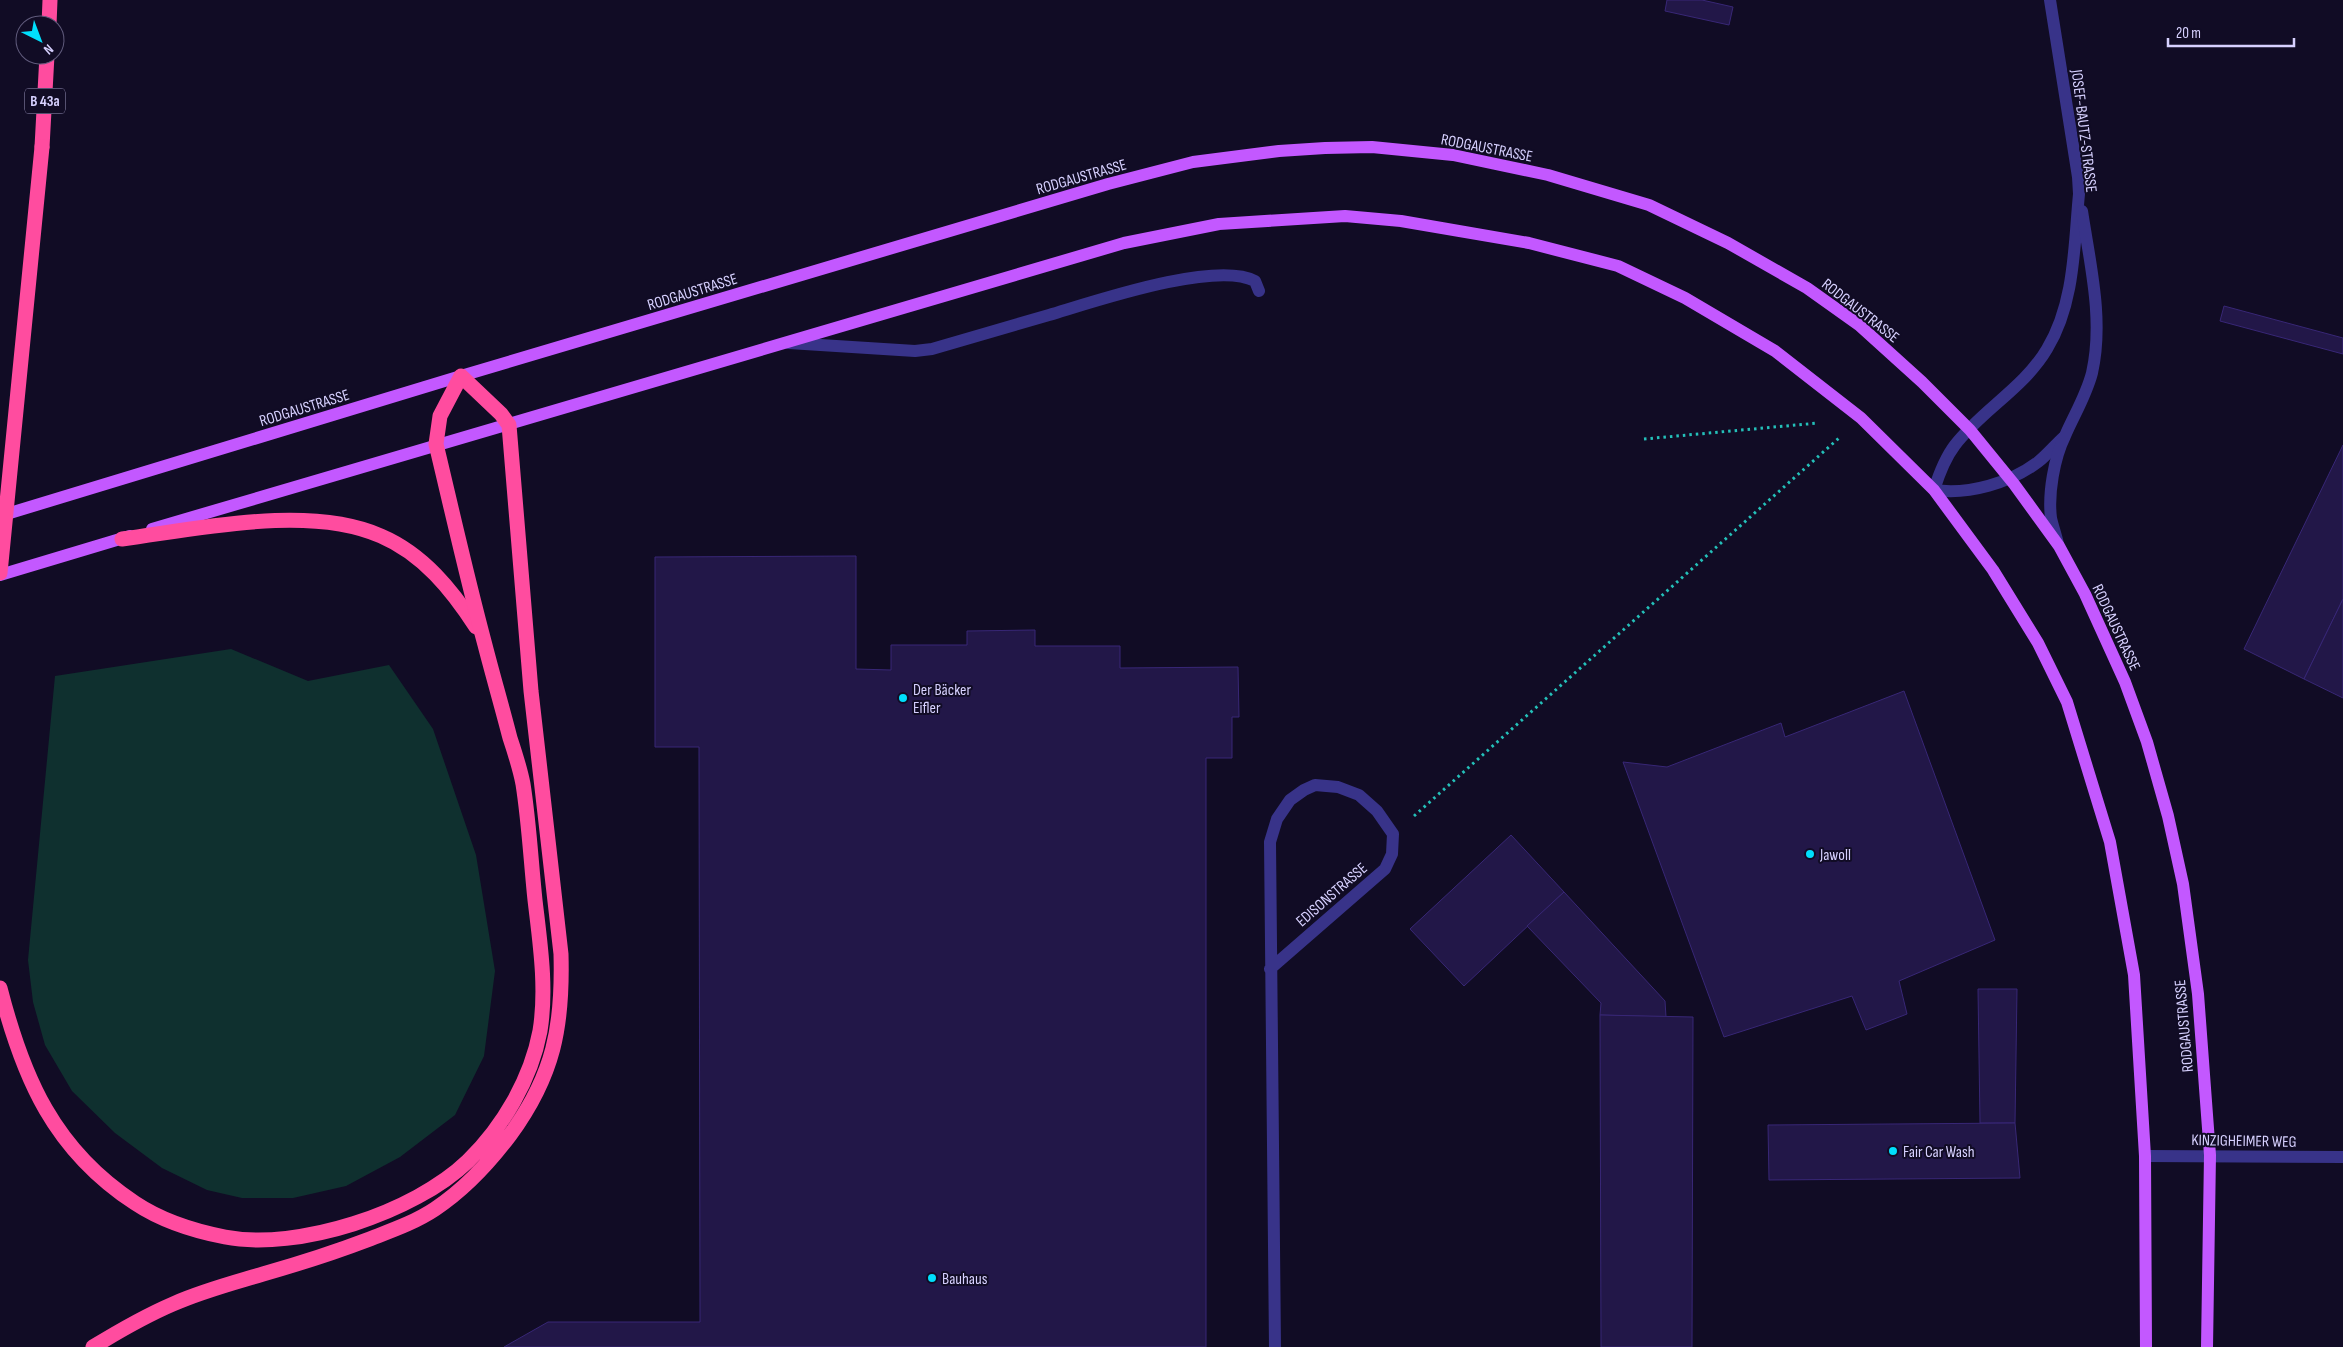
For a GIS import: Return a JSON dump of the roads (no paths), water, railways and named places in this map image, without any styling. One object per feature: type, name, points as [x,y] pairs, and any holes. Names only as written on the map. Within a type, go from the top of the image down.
[{"type":"highway","points":[[49,15],[50,0]]},
{"type":"highway","name":"B 43a","points":[[0,574],[42,147],[46,65]]},
{"type":"highway","points":[[0,988],[8,1021],[30,1081],[46,1112],[67,1141],[90,1167],[114,1189],[138,1205],[174,1224],[227,1238],[261,1239],[299,1236],[330,1230],[373,1217],[405,1204],[436,1185],[467,1162],[489,1136],[513,1103],[529,1069],[540,1029],[543,972],[522,782],[483,639],[436,444],[440,416],[461,376],[501,414],[509,425],[531,691],[561,954],[562,994],[552,1058],[521,1120],[492,1160],[468,1183],[435,1209],[398,1228],[351,1246],[174,1303],[134,1322],[93,1347]]},
{"type":"highway","points":[[122,538],[267,520],[341,524],[381,536],[412,554],[456,595],[483,639]]},
{"type":"main road","name":"RODGAUSTRASSE","points":[[0,516],[461,376],[1098,187],[1193,162],[1279,151],[1372,147],[1453,155],[1548,175],[1649,205],[1728,243],[1807,288],[1859,325],[1922,382],[1970,430],[2011,479],[2059,546],[2084,594],[2125,682],[2147,742],[2168,816],[2183,884],[2196,985],[2210,1156],[2207,1347]]},
{"type":"main road","points":[[0,574],[436,444],[509,425],[1124,243],[1219,224],[1345,216],[1401,221],[1529,243],[1618,266],[1685,298],[1775,350],[1861,418],[1934,490],[1994,570],[2038,643],[2067,702],[2110,842],[2134,975],[2145,1156],[2146,1347]]},
{"type":"street","name":"JOSEF-BAUTZ-STRASSE","points":[[1934,490],[1940,470],[1955,445],[2030,372],[2047,350],[2057,330],[2069,293],[2079,194],[2078,177],[2050,0]]},
{"type":"street","points":[[2059,546],[2051,517],[2052,490],[2064,438],[2079,409],[2091,375],[2095,356],[2095,293],[2079,194]]},
{"type":"street","points":[[786,342],[916,351],[932,349],[1144,287],[1225,275],[1246,276],[1255,281],[1259,291]]},
{"type":"street","points":[[1934,490],[1959,491],[2011,479],[2038,462],[2064,438]]},
{"type":"street","name":"EDISONSTRASSE","points":[[1270,968],[1385,869],[1392,854],[1393,834],[1377,811],[1359,795],[1338,787],[1315,785],[1304,790],[1290,800],[1277,818],[1270,842],[1270,968],[1275,1347]]},
{"type":"street","name":"KINZIGHEIMER WEG","points":[[2145,1156],[2343,1157]]},
{"type":"place","name":"Der Bäcker Eifler","points":[[903,698]]},
{"type":"place","name":"Jawoll","points":[[1810,854]]},
{"type":"place","name":"Fair Car Wash","points":[[1893,1151]]},
{"type":"place","name":"Bauhaus","points":[[932,1278]]}]
